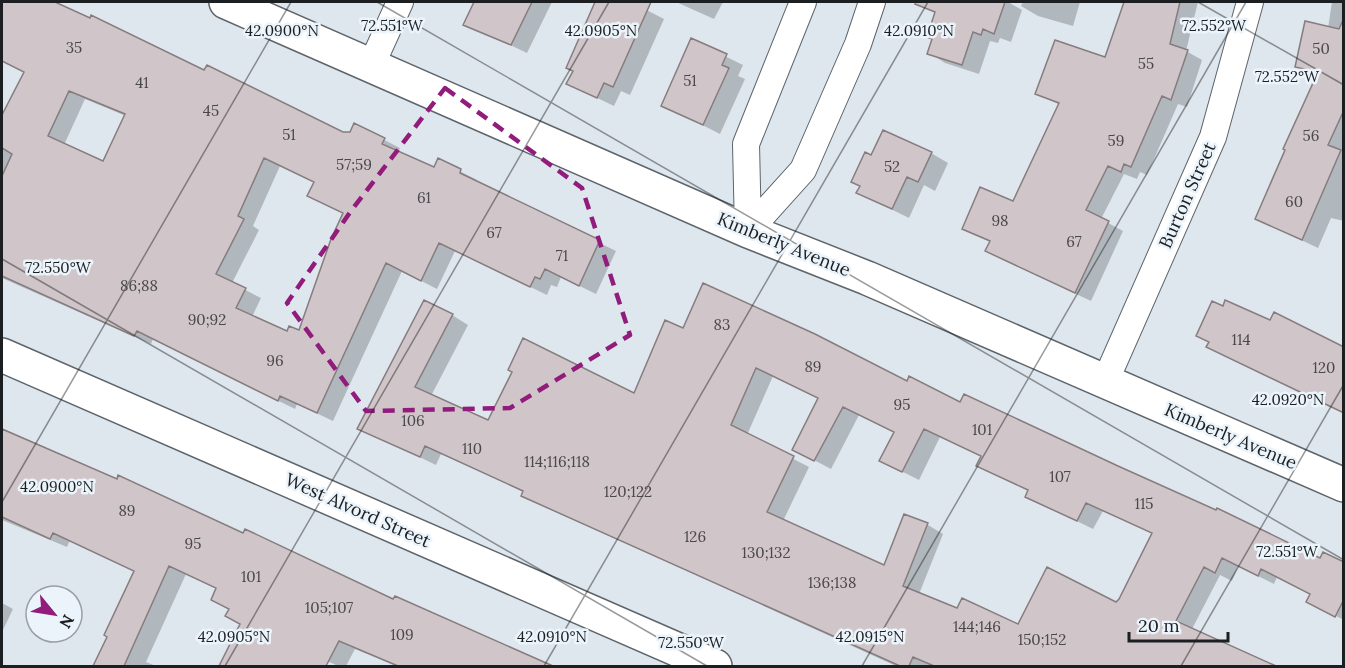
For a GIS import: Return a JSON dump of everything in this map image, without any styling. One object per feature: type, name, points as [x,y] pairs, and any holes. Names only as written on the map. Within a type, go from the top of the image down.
[{"type":"main road","name":"Kimberly Avenue","points":[[226,2],[748,231],[867,278],[1344,485]]},
{"type":"main road","name":"West Alvord Street","points":[[2,355],[715,666]]},
{"type":"street","points":[[371,66],[400,2]]},
{"type":"street","points":[[748,231],[746,144],[803,2]]},
{"type":"street","points":[[748,231],[803,170],[858,44],[872,2]]},
{"type":"street","name":"Burton Street","points":[[1105,382],[1213,137],[1250,2]]},
{"type":"highlighted area","points":[[445,88],[582,188],[630,335],[510,408],[366,411],[287,303],[351,211]]},
{"type":"building","points":[[2,2],[55,2],[90,18],[91,15],[204,70],[207,65],[343,132],[350,132],[354,123],[385,138],[382,144],[434,167],[438,158],[461,169],[460,173],[600,240],[579,286],[545,269],[540,279],[535,277],[530,287],[439,243],[421,281],[386,263],[317,413],[280,396],[278,401],[137,331],[134,336],[2,276],[2,176],[12,154],[2,148],[2,115],[24,72],[2,61]],"holes":[[[69,91],[125,114],[103,161],[48,136]],[[264,158],[314,182],[307,196],[343,213],[331,239],[299,330],[289,326],[287,331],[236,308],[246,288],[216,274],[244,219],[238,216]]]},
{"type":"building","points":[[474,2],[532,2],[511,45],[463,25]]},
{"type":"building","points":[[595,2],[651,2],[613,87],[604,83],[597,98],[566,84],[573,71],[566,68]]},
{"type":"building","points":[[916,2],[1005,2],[994,34],[983,29],[981,35],[973,32],[962,65],[927,54],[932,39],[927,37],[935,12],[915,4]]},
{"type":"building","points":[[1124,2],[1180,2],[1170,44],[1188,50],[1171,100],[1162,96],[1131,167],[1124,164],[1121,172],[1108,166],[1086,210],[1109,221],[1075,293],[985,251],[990,241],[962,229],[980,187],[1013,201],[1059,103],[1035,94],[1055,40],[1105,57]]},
{"type":"building","points":[[1344,18],[1344,110],[1328,145],[1341,150],[1302,240],[1255,219],[1285,150],[1283,149],[1318,72],[1295,67],[1305,21],[1339,29]]},
{"type":"building","points":[[691,38],[727,54],[722,65],[729,68],[703,125],[661,106]]},
{"type":"building","points":[[883,130],[932,152],[918,182],[907,177],[892,209],[856,193],[860,186],[851,182],[865,152],[871,155]]},
{"type":"building","points":[[703,283],[815,334],[907,381],[909,376],[960,402],[964,394],[1118,466],[1216,510],[1217,508],[1320,558],[1323,552],[1344,562],[1344,599],[1335,617],[1306,602],[1310,594],[1261,569],[1258,576],[1222,558],[1215,573],[1204,567],[1176,621],[1276,666],[934,666],[913,657],[909,666],[900,666],[521,496],[523,491],[425,446],[420,457],[357,429],[424,300],[453,314],[415,387],[488,420],[512,372],[508,370],[523,338],[634,393],[665,320],[683,328]],"holes":[[[756,368],[818,398],[792,450],[814,461],[843,407],[894,432],[879,461],[902,472],[924,429],[981,456],[976,466],[1028,490],[1025,497],[1077,521],[1086,503],[1152,533],[1119,599],[1116,602],[1047,567],[1018,624],[962,598],[957,608],[903,586],[928,523],[904,514],[884,565],[767,512],[794,456],[731,425]]]},
{"type":"building","points":[[1225,300],[1270,320],[1274,312],[1344,347],[1344,413],[1206,347],[1209,342],[1196,336],[1212,301],[1223,306]]},
{"type":"building","points":[[2,429],[117,479],[118,475],[243,533],[245,529],[393,599],[395,596],[553,666],[398,666],[339,641],[326,666],[219,666],[240,624],[225,616],[229,609],[211,600],[216,588],[169,566],[124,666],[93,666],[107,637],[104,635],[134,571],[53,533],[50,539],[2,517]]}]
